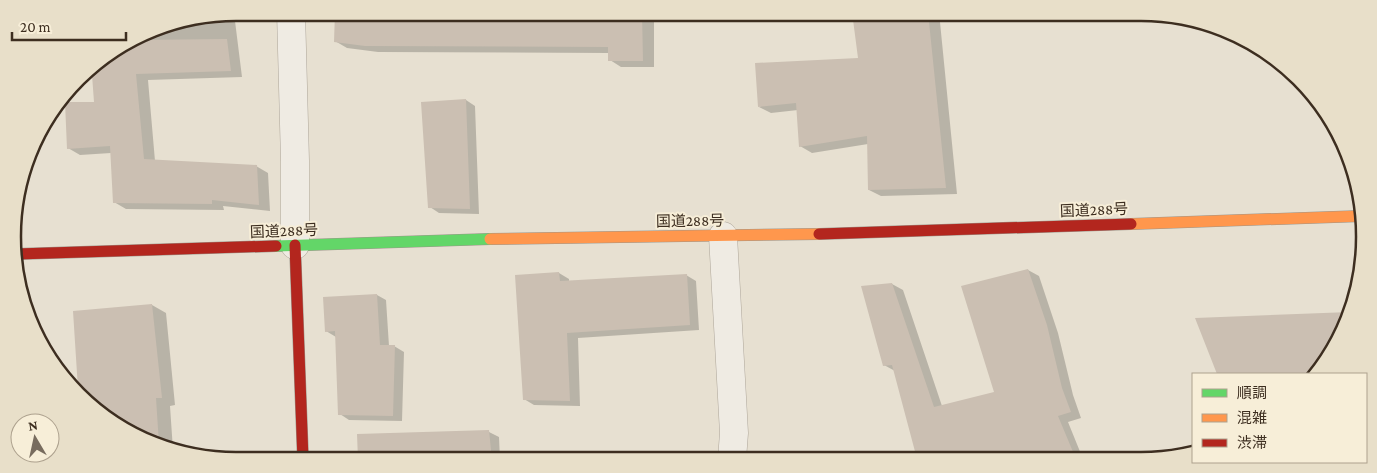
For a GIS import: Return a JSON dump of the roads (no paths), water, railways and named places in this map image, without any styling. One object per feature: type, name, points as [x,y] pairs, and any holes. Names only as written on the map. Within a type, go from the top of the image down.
[{"type":"main road","name":"国道288号","points":[[22,254],[519,238],[723,236],[1004,229],[1355,216]]},
{"type":"main road","points":[[295,245],[302,452]]},
{"type":"street","points":[[291,21],[295,245]]},
{"type":"street","points":[[723,236],[734,434],[733,452]]}]
